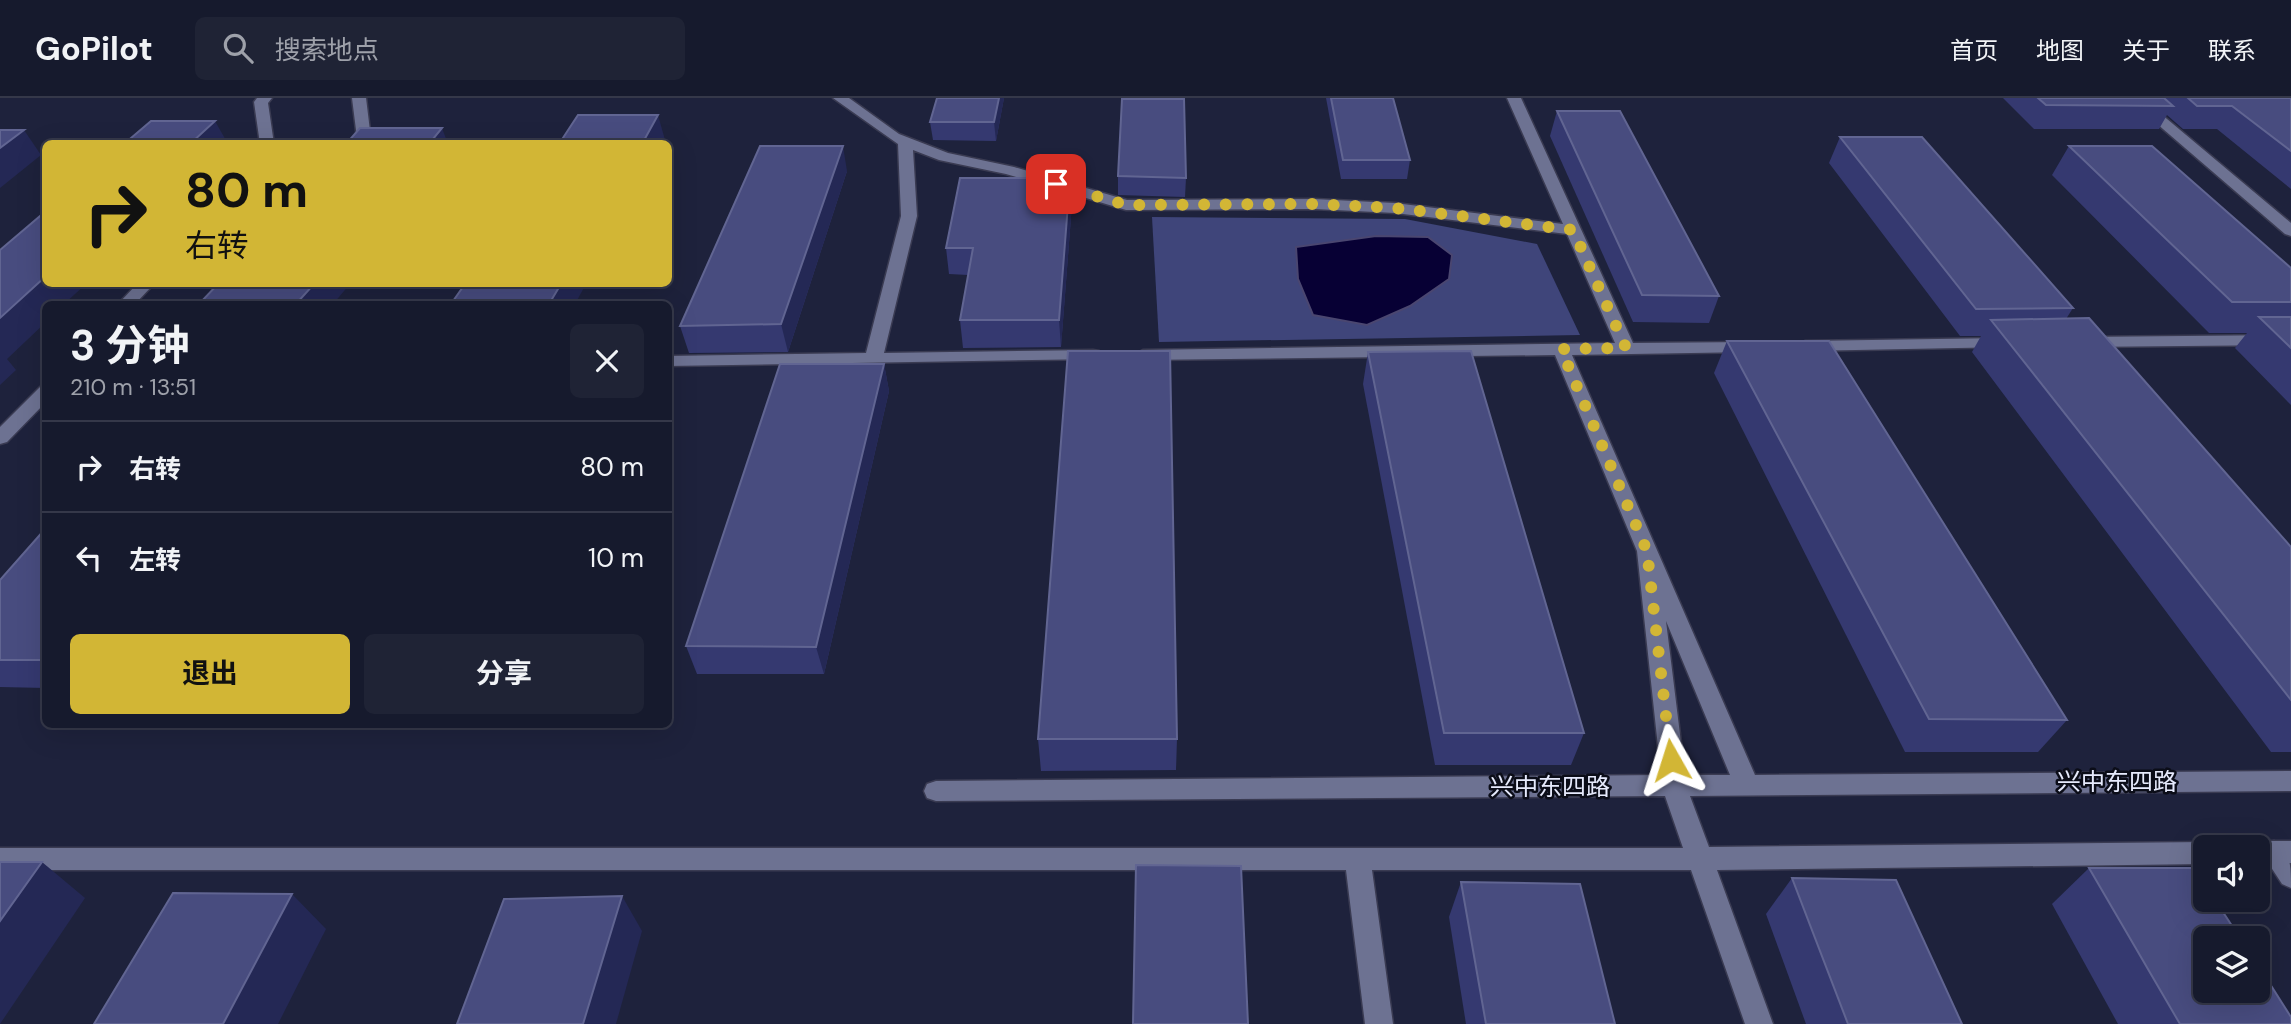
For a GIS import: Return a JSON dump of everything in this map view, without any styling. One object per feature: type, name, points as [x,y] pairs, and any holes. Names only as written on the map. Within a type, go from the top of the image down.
[{"type":"street","points":[[265,98],[261,102],[266,140]]},
{"type":"street","points":[[359,98],[363,140]]},
{"type":"street","points":[[840,98],[905,141],[944,157],[1009,170],[1126,205],[1314,204],[1395,208],[1573,230]]},
{"type":"street","points":[[1514,98],[1626,348]]},
{"type":"street","points":[[2134,98],[2291,230]]},
{"type":"street","points":[[874,358],[909,216],[905,141]]},
{"type":"street","points":[[129,301],[143,287]]},
{"type":"street","points":[[2069,342],[2291,340]]},
{"type":"street","points":[[1792,346],[2028,343]]},
{"type":"street","points":[[672,361],[1765,347]]},
{"type":"street","points":[[1561,349],[1747,785]]},
{"type":"street","points":[[0,438],[42,395]]},
{"type":"street","points":[[1647,551],[1674,786],[1759,1024]]},
{"type":"street","name":"兴中东四路","points":[[936,792],[2291,781]]},
{"type":"street","points":[[2274,852],[2291,876]]},
{"type":"street","points":[[0,859],[1699,859],[2193,853]]},
{"type":"street","points":[[1357,859],[1379,1024]]},
{"type":"shaded area","points":[[1152,217],[1405,219],[1537,244],[1580,335],[1159,342]]},
{"type":"shaded area","points":[[1376,236],[1428,237],[1452,255],[1449,279],[1410,306],[1367,325],[1313,315],[1298,279],[1296,247]]},
{"type":"building","points":[[937,98],[999,98],[994,122],[930,122]]},
{"type":"building","points":[[1331,98],[1393,98],[1410,160],[1343,160]]},
{"type":"building","points":[[2038,98],[2164,98],[2173,106],[2046,105]]},
{"type":"building","points":[[2188,98],[2290,98],[2291,151],[2232,106],[2197,106]]},
{"type":"building","points":[[1122,99],[1184,99],[1186,178],[1118,176]]},
{"type":"building","points":[[1557,111],[1620,111],[1719,296],[1642,295]]},
{"type":"building","points":[[578,115],[658,115],[644,140],[562,140]]},
{"type":"building","points":[[151,121],[215,121],[194,140],[129,140]]},
{"type":"building","points":[[360,128],[442,128],[432,140],[350,140]]},
{"type":"building","points":[[0,130],[24,130],[0,148]]},
{"type":"building","points":[[1840,137],[1922,137],[2073,308],[1976,309]]},
{"type":"building","points":[[760,146],[843,146],[781,324],[680,326]]},
{"type":"building","points":[[2069,146],[2152,146],[2291,268],[2291,302],[2232,302]]},
{"type":"building","points":[[960,178],[1070,178],[1059,320],[960,320],[973,248],[946,248]]},
{"type":"building","points":[[42,214],[42,280],[0,318],[0,250]]},
{"type":"building","points":[[215,287],[311,287],[299,301],[202,301]]},
{"type":"building","points":[[463,287],[559,287],[551,301],[453,301]]},
{"type":"building","points":[[2259,317],[2291,317],[2291,348]]},
{"type":"building","points":[[2089,318],[2291,547],[2291,700],[1991,320]]},
{"type":"building","points":[[1727,341],[1829,341],[2067,720],[1929,719]]},
{"type":"building","points":[[1068,351],[1170,351],[1177,739],[1038,739]]},
{"type":"building","points":[[1471,351],[1584,733],[1444,733],[1368,352]]},
{"type":"building","points":[[780,364],[884,364],[816,647],[686,646]]},
{"type":"building","points":[[42,533],[42,660],[0,660],[0,580]]},
{"type":"building","points":[[0,862],[42,862],[0,921]]},
{"type":"building","points":[[1136,865],[1241,866],[1248,1024],[1133,1024]]},
{"type":"building","points":[[2089,868],[2193,868],[2193,912],[2223,912],[2232,926],[2193,926],[2193,1003],[2270,1003],[2270,984],[2291,1017],[2291,1024],[2180,1024]]},
{"type":"building","points":[[1792,878],[1896,880],[1962,1024],[1848,1024]]},
{"type":"building","points":[[1461,882],[1580,884],[1615,1024],[1486,1024]]},
{"type":"building","points":[[173,893],[292,894],[223,1024],[94,1024]]},
{"type":"building","points":[[622,896],[583,1024],[457,1024],[504,899]]},
{"type":"route","points":[[1056,184],[1126,205],[1217,207],[1314,204],[1395,208],[1573,230],[1626,348],[1561,349],[1647,551],[1671,760]]}]
